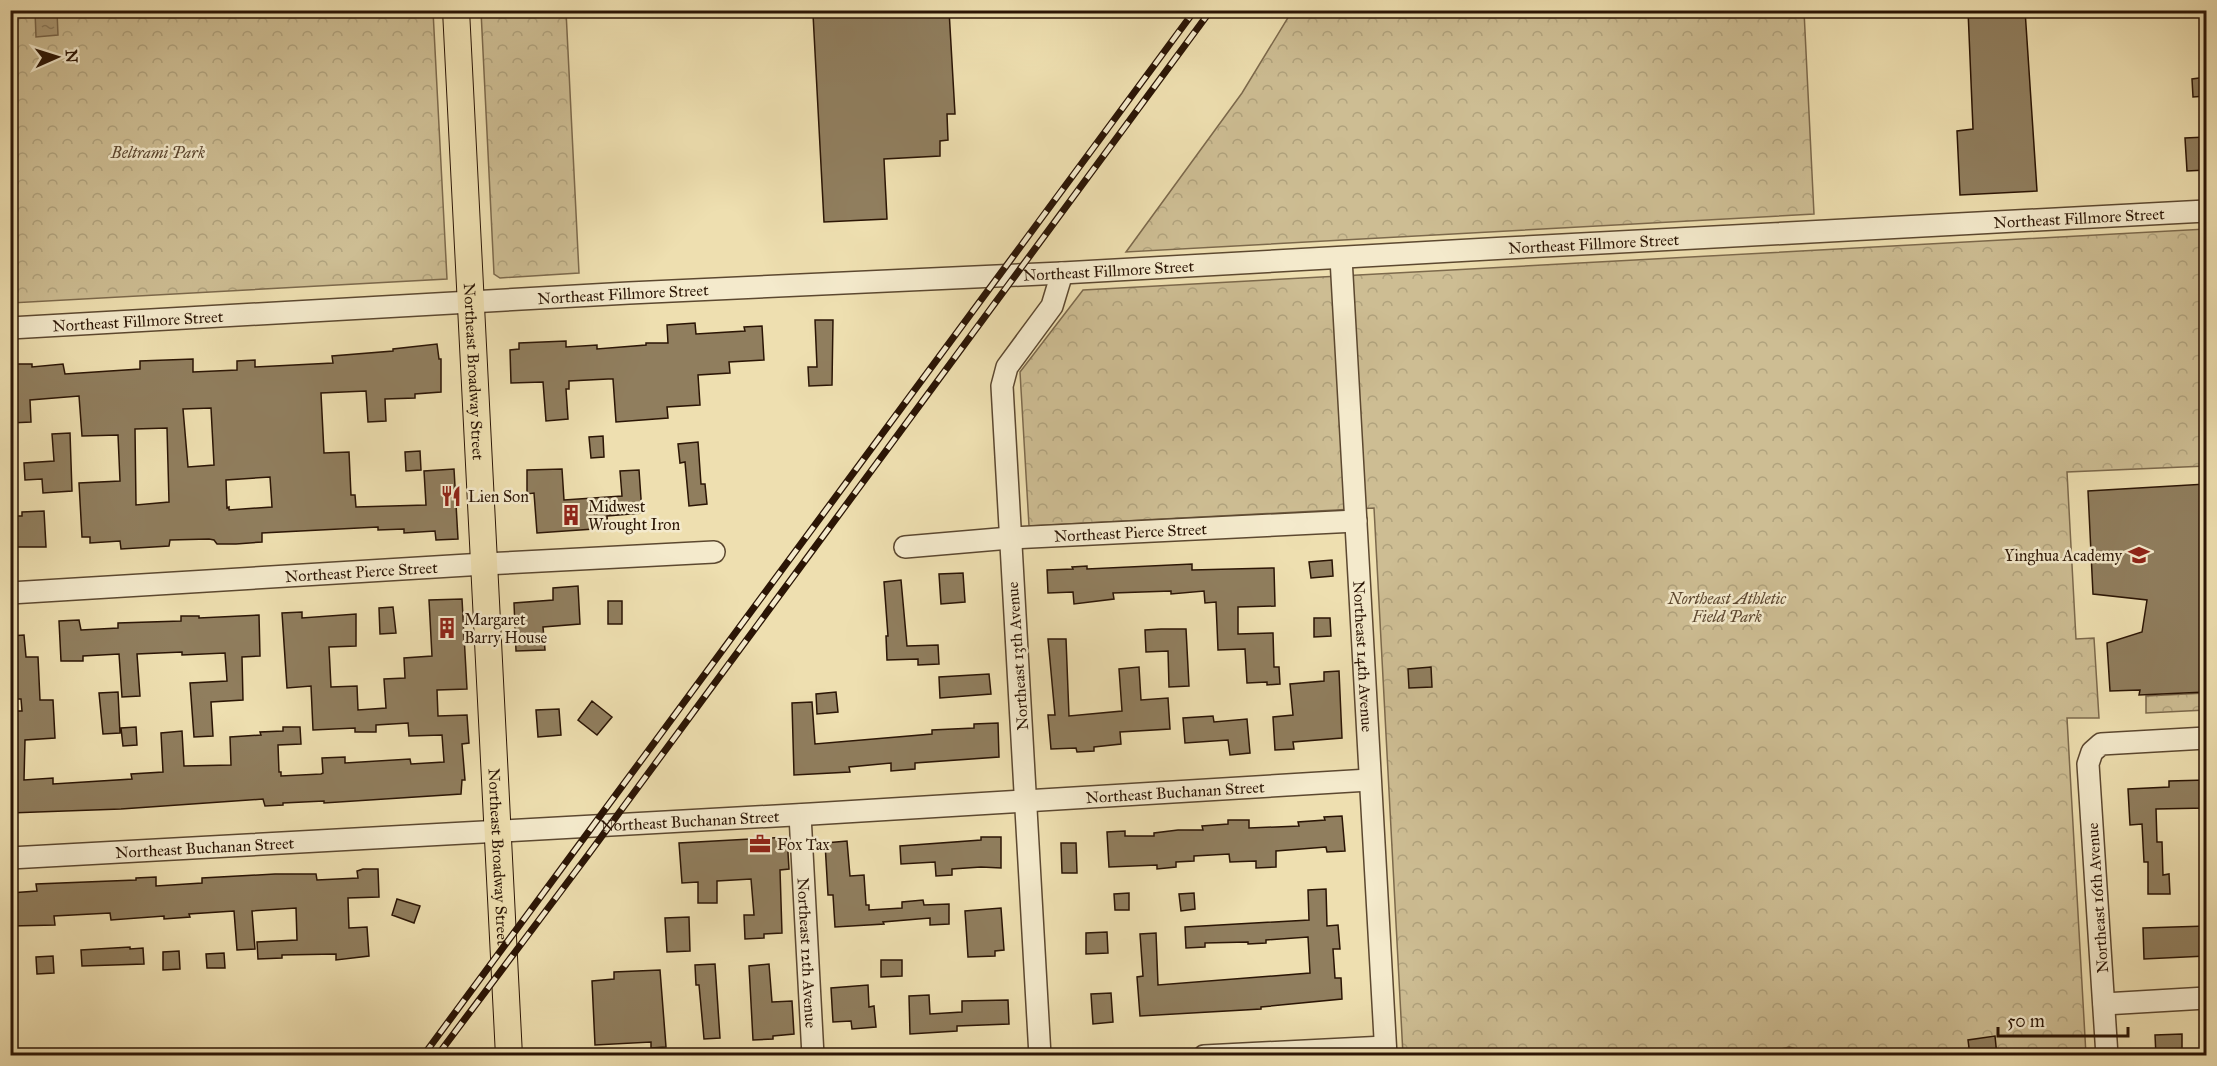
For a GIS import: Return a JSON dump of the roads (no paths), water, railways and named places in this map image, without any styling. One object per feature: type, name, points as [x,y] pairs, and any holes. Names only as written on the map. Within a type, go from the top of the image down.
[{"type":"main road","name":"Northeast Broadway Street","points":[[456,10],[509,1056]]},
{"type":"street","name":"Northeast Fillmore Street","points":[[10,328],[2206,211]]},
{"type":"street","name":"Northeast 14th Avenue","points":[[1341,258],[1386,1051]]},
{"type":"street","name":"Northeast 13th Avenue","points":[[1040,1056],[1002,386],[1007,367],[1052,306],[1062,273]]},
{"type":"street","name":"Northeast Pierce Street","points":[[905,548],[1010,538],[1356,521]]},
{"type":"street","name":"Northeast Pierce Street","points":[[10,593],[714,552]]},
{"type":"street","name":"Northeast 16th Avenue","points":[[2107,1056],[2088,764],[2092,752],[2101,744],[2206,738]]},
{"type":"street","name":"Northeast Buchanan Street","points":[[10,858],[800,815],[1369,780]]},
{"type":"street","name":"Northeast 12th Avenue","points":[[800,815],[813,1056]]},
{"type":"street","points":[[2104,1004],[2206,998]]},
{"type":"street","points":[[1204,1056],[1386,1051]]},
{"type":"water","points":[[35,11],[57,11],[58,35],[36,37]]},
{"type":"water","points":[[1789,1047],[1819,1055],[1756,1055]]},
{"type":"railway","points":[[423,1056],[1195,10]]},
{"type":"railway","points":[[437,1056],[588,855],[1211,10]]},
{"type":"place","name":"Lien Son","points":[[451,496]]},
{"type":"place","name":"Midwest Wrought Iron","points":[[571,515]]},
{"type":"place","name":"Yinghua Academy","points":[[2139,555]]},
{"type":"place","name":"Margaret Barry House","points":[[447,628]]},
{"type":"place","name":"Fox Tax","points":[[760,844]]},
{"type":"park label","name":"Beltrami Park","points":[[158,152]]},
{"type":"park label","name":"Northeast Athletic Field Park","points":[[1727,607]]}]
